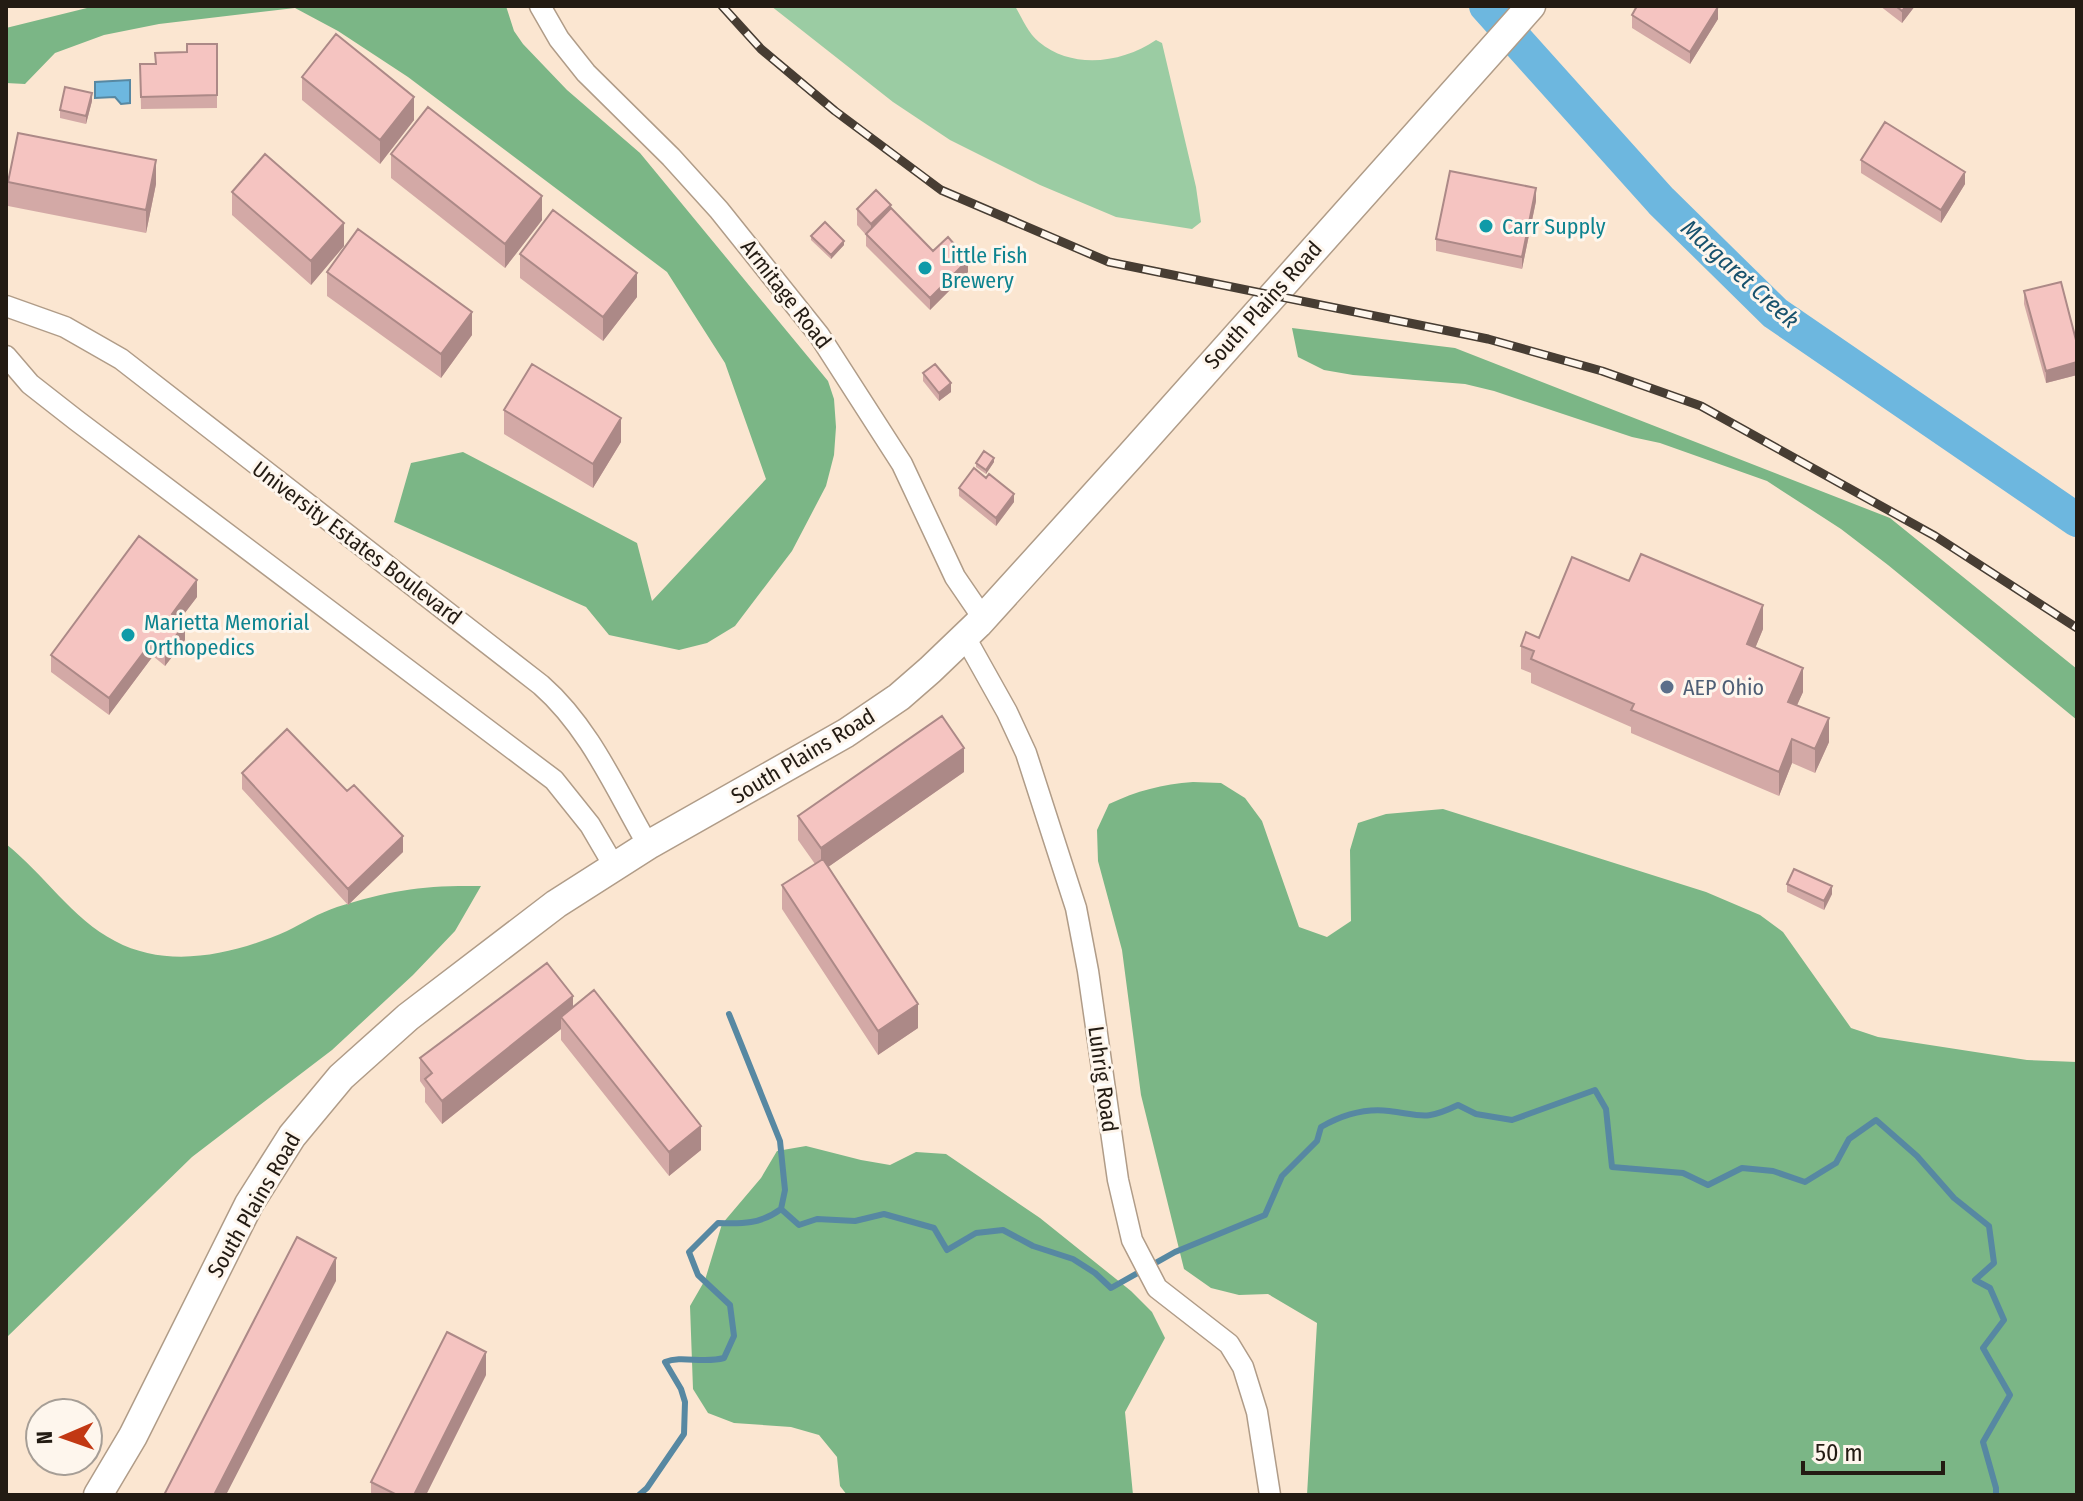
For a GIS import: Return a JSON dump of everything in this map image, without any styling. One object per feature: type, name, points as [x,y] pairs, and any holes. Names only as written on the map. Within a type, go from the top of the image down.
[{"type":"main road","name":"South Plains Road","points":[[98,1495],[133,1436],[249,1204],[292,1136],[341,1077],[408,1017],[505,941],[614,866],[846,733],[899,697],[974,627],[1531,6]]},
{"type":"street","name":"Armitage Road","points":[[540,6],[559,39],[586,73],[671,157],[719,210],[819,335],[902,464],[955,577],[974,627]]},
{"type":"street","name":"University Estates Boulevard","points":[[6,306],[65,327],[121,359],[559,700],[576,722],[648,845]]},
{"type":"street","points":[[6,356],[30,384],[76,420],[554,780],[590,825],[614,866]]},
{"type":"street","name":"Luhrig Road","points":[[974,627],[1026,753],[1076,908],[1118,1180],[1132,1240],[1157,1288],[1229,1344],[1243,1367],[1257,1412],[1270,1495]]},
{"type":"green space","points":[[95,6],[506,6],[514,31],[523,44],[567,90],[640,153],[828,381],[834,399],[836,427],[834,455],[826,486],[792,551],[735,626],[707,643],[679,650],[609,635],[586,607],[394,522],[411,463],[463,452],[637,543],[652,601],[766,479],[725,363],[667,272],[408,77],[338,31],[295,8],[159,24],[104,35],[55,53],[25,84],[6,83],[6,28]]},
{"type":"green space","points":[[771,6],[1015,6],[1028,30],[1039,42],[1052,51],[1082,60],[1113,58],[1156,40],[1162,43],[1196,187],[1201,222],[1192,229],[1116,217],[1040,185],[950,140],[893,102]]},
{"type":"green space","points":[[1292,328],[1455,348],[1890,518],[2077,669],[2077,720],[1888,565],[1841,529],[1767,481],[1660,443],[1632,437],[1494,391],[1465,384],[1324,370],[1298,357]]},
{"type":"green space","points":[[1193,782],[1221,783],[1245,798],[1262,821],[1299,927],[1327,937],[1351,921],[1350,850],[1358,823],[1386,814],[1443,809],[1706,892],[1760,915],[1783,932],[1851,1028],[1878,1037],[2027,1060],[2077,1062],[2077,1495],[1307,1495],[1317,1323],[1268,1294],[1239,1295],[1211,1288],[1184,1269],[1141,1095],[1122,950],[1098,861],[1097,830],[1109,804],[1150,789]]},
{"type":"green space","points":[[6,844],[100,932],[136,950],[179,957],[202,956],[246,946],[287,931],[330,909],[356,901],[425,888],[481,886],[455,931],[413,975],[332,1050],[192,1157],[6,1338]]},
{"type":"green space","points":[[806,1146],[890,1165],[916,1152],[946,1154],[1040,1218],[1131,1291],[1152,1312],[1165,1338],[1125,1412],[1133,1495],[847,1495],[840,1486],[837,1457],[819,1435],[791,1427],[734,1423],[708,1413],[693,1389],[690,1306],[705,1280],[722,1224],[761,1178],[777,1151]]},
{"type":"water","points":[[130,80],[130,103],[121,104],[115,97],[95,98],[95,82]]},
{"type":"building","points":[[1637,6],[1718,7],[1690,52],[1632,15]]},
{"type":"building","points":[[336,34],[414,97],[380,140],[302,77]]},
{"type":"building","points":[[187,44],[217,44],[217,95],[141,97],[140,64],[156,64],[155,53],[187,52]]},
{"type":"building","points":[[65,87],[92,93],[86,116],[60,110]]},
{"type":"building","points":[[428,107],[542,196],[505,244],[391,154]]},
{"type":"building","points":[[1885,122],[1965,172],[1941,210],[1861,160]]},
{"type":"building","points":[[18,133],[156,160],[146,210],[8,182]]},
{"type":"building","points":[[265,154],[344,223],[311,261],[232,192]]},
{"type":"building","name":"Carr Supply","points":[[1450,171],[1536,188],[1522,257],[1436,239]]},
{"type":"building","points":[[876,190],[891,205],[871,224],[857,209]]},
{"type":"building","name":"Little Fish Brewery","points":[[891,208],[933,251],[948,237],[968,260],[930,298],[866,234]]},
{"type":"building","points":[[553,210],[637,273],[603,317],[520,254]]},
{"type":"building","points":[[825,222],[844,241],[831,255],[811,236]]},
{"type":"building","points":[[358,229],[472,312],[441,354],[327,272]]},
{"type":"building","points":[[2061,282],[2077,344],[2077,362],[2046,371],[2024,291]]},
{"type":"building","points":[[532,364],[621,418],[593,464],[504,410]]},
{"type":"building","points":[[935,364],[951,383],[939,393],[923,373]]},
{"type":"building","points":[[984,451],[994,458],[986,470],[976,463]]},
{"type":"building","points":[[974,468],[986,478],[989,474],[1014,494],[996,518],[959,488]]},
{"type":"building","name":"Marietta Memorial Orthopedics","points":[[139,536],[197,580],[172,614],[185,624],[165,650],[153,640],[109,698],[51,655]]},
{"type":"building","name":"AEP Ohio","points":[[1641,554],[1763,605],[1747,644],[1803,668],[1788,702],[1829,718],[1815,749],[1792,739],[1779,772],[1631,710],[1634,704],[1531,659],[1534,651],[1521,646],[1526,632],[1539,638],[1572,557],[1629,581]]},
{"type":"building","points":[[942,716],[964,748],[821,848],[798,816]]},
{"type":"building","points":[[287,729],[347,791],[354,785],[403,836],[348,889],[242,773]]},
{"type":"building","points":[[823,859],[918,1004],[878,1031],[782,885]]},
{"type":"building","points":[[1794,869],[1832,886],[1824,901],[1787,884]]},
{"type":"building","points":[[547,963],[573,996],[442,1101],[425,1079],[432,1073],[420,1058]]},
{"type":"building","points":[[594,990],[701,1126],[669,1152],[561,1017]]},
{"type":"building","points":[[297,1237],[336,1258],[214,1495],[164,1495]]},
{"type":"building","points":[[447,1332],[486,1352],[414,1495],[397,1495],[371,1482]]},
{"type":"waterway","name":"Margaret Creek","points":[[1486,6],[1661,201],[1775,313],[2077,520]]},
{"type":"waterway","points":[[729,1014],[780,1141],[785,1190],[781,1209]]},
{"type":"waterway","points":[[639,1495],[684,1434],[685,1402],[665,1362],[724,1358],[734,1336],[730,1305],[698,1275],[689,1252],[718,1223],[751,1222],[781,1209],[799,1225],[817,1219],[855,1221],[884,1214],[934,1228],[947,1250],[976,1233],[1003,1230],[1033,1246],[1073,1259],[1111,1288],[1175,1252],[1265,1215],[1282,1176],[1317,1141],[1321,1127],[1337,1119],[1371,1111],[1430,1115],[1458,1105],[1476,1114],[1512,1120],[1595,1090],[1606,1109],[1612,1167],[1683,1173],[1708,1185],[1742,1168],[1773,1171],[1805,1182],[1836,1163],[1849,1139],[1876,1120],[1917,1156],[1954,1198],[1989,1226],[1994,1263],[1975,1280],[1990,1288],[2004,1320],[1983,1348],[2010,1395],[1983,1442],[1996,1495]]},
{"type":"railway","points":[[722,6],[761,49],[835,111],[941,190],[1109,262],[1488,339],[1602,371],[1701,406],[1935,536],[2077,628]]},
{"type":"place","name":"Carr Supply","points":[[1486,226]]},
{"type":"place","name":"Little Fish Brewery","points":[[925,268]]},
{"type":"place","name":"Marietta Memorial Orthopedics","points":[[128,635]]},
{"type":"place","name":"AEP Ohio","points":[[1667,687]]}]
